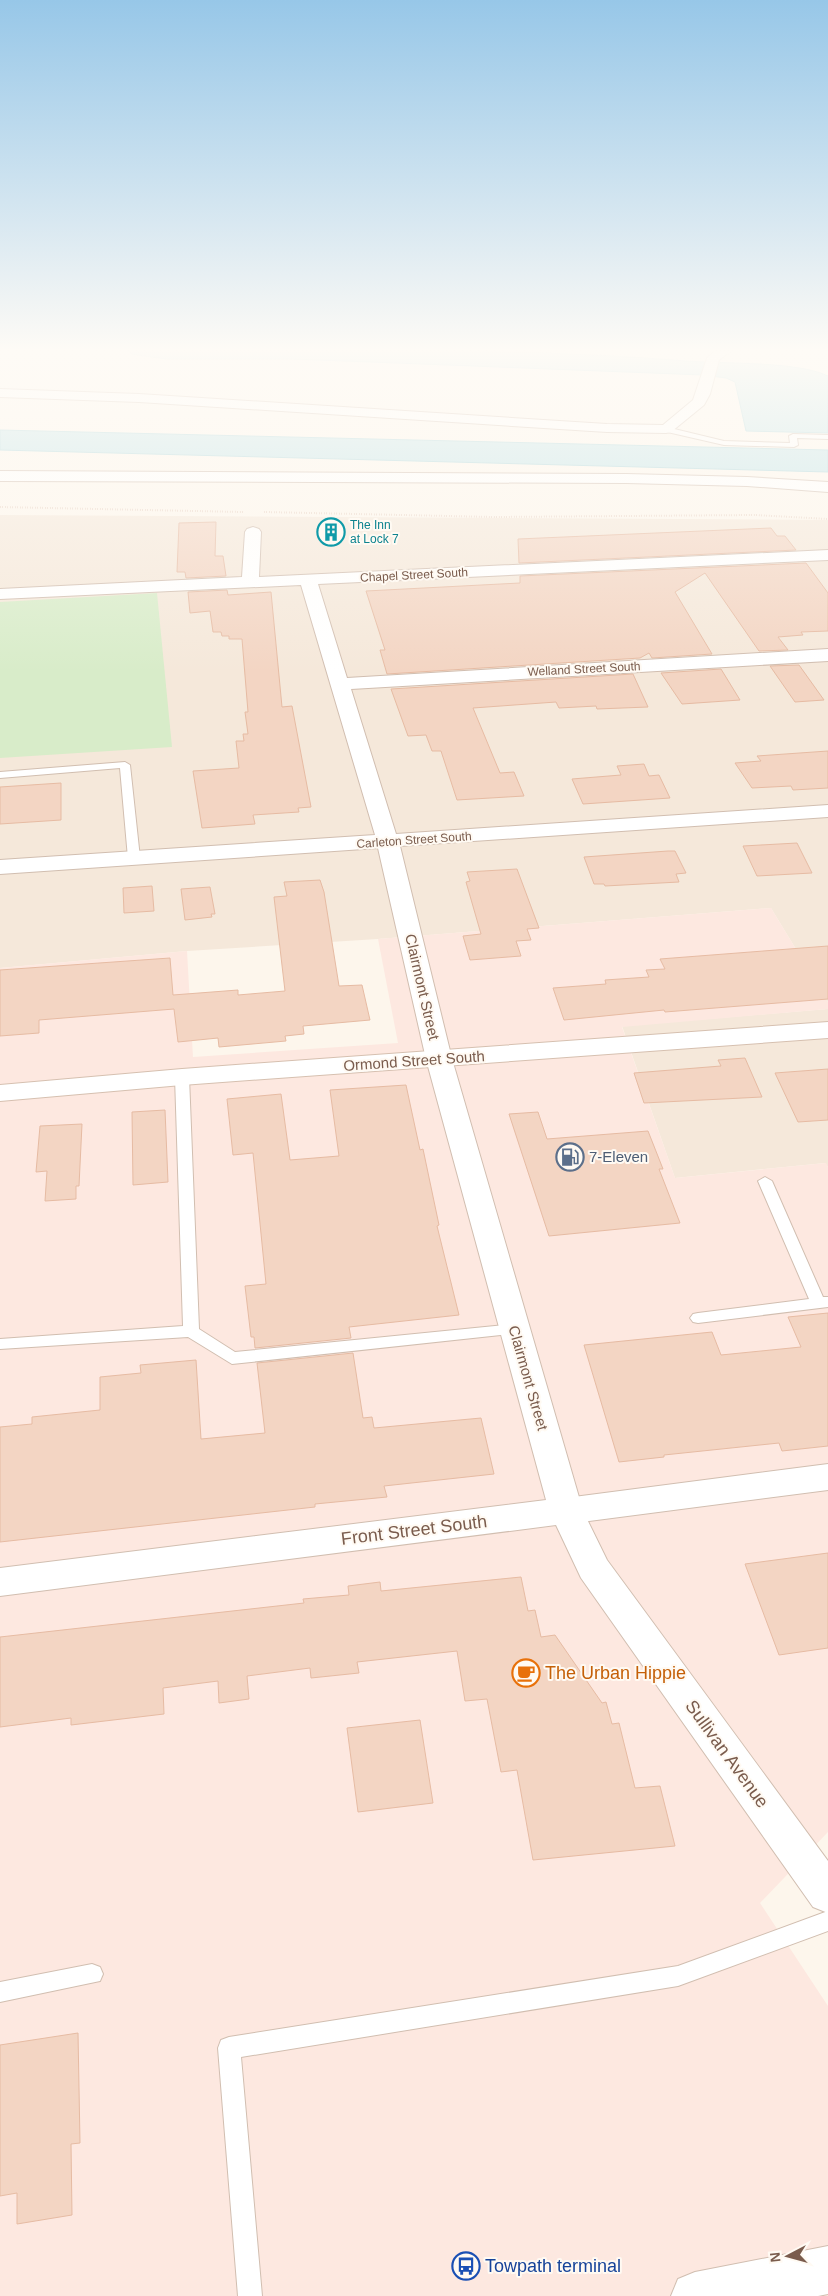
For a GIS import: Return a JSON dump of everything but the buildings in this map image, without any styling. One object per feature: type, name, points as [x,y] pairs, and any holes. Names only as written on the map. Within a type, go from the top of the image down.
[{"type":"street","points":[[0,476],[181,475],[678,480],[756,482],[828,487]]},
{"type":"street","points":[[250,583],[253,532]]},
{"type":"street","name":"Chapel Street South","points":[[0,594],[828,555]]},
{"type":"street","name":"Clairmont Street","points":[[308,580],[388,842],[439,1059],[566,1511]]},
{"type":"street","name":"Welland Street South","points":[[340,684],[828,655]]},
{"type":"street","name":"Carleton Street South","points":[[0,867],[828,811]]},
{"type":"street","name":"Ormond Street South","points":[[0,1093],[182,1077],[828,1030]]},
{"type":"street","name":"Front Street South","points":[[0,1582],[828,1477]]},
{"type":"street","name":"Sullivan Avenue","points":[[566,1511],[593,1568],[828,1894]]},
{"type":"street","points":[[695,2296],[807,2281]]},
{"type":"lane","points":[[0,774],[125,765],[134,858]]},
{"type":"lane","points":[[182,1077],[191,1331]]},
{"type":"lane","points":[[698,1318],[823,1302],[765,1181]]},
{"type":"lane","points":[[0,1344],[191,1331],[232,1358],[514,1330]]},
{"type":"lane","points":[[250,2296],[229,2048],[678,1976],[828,1921]]},
{"type":"lane","points":[[0,1992],[92,1974]]},
{"type":"path","points":[[0,507],[247,512]]},
{"type":"path","points":[[257,512],[494,516],[755,515],[828,519]]},
{"type":"shaded area","points":[[0,515],[828,520],[828,1002],[771,908],[378,939],[187,951],[0,968]]},
{"type":"shaded area","points":[[771,908],[828,1002],[828,1009],[622,1027],[675,1178],[826,1163],[828,1167],[828,1832],[760,1903],[828,2006],[828,2296],[0,2296],[0,968],[187,951],[193,1057],[398,1043],[378,939]]},
{"type":"shaded area","points":[[828,1009],[828,1167],[825,1163],[675,1178],[622,1026]]},
{"type":"green space","points":[[157,593],[172,747],[0,758],[0,602]]},
{"type":"water","points":[[307,458],[828,458],[828,472]]},
{"type":"place","name":"The Inn at Lock 7","points":[[331,532]]},
{"type":"place","name":"7-Eleven","points":[[570,1157]]},
{"type":"place","name":"The Urban Hippie","points":[[526,1673]]},
{"type":"place","name":"Towpath terminal","points":[[466,2266]]}]
